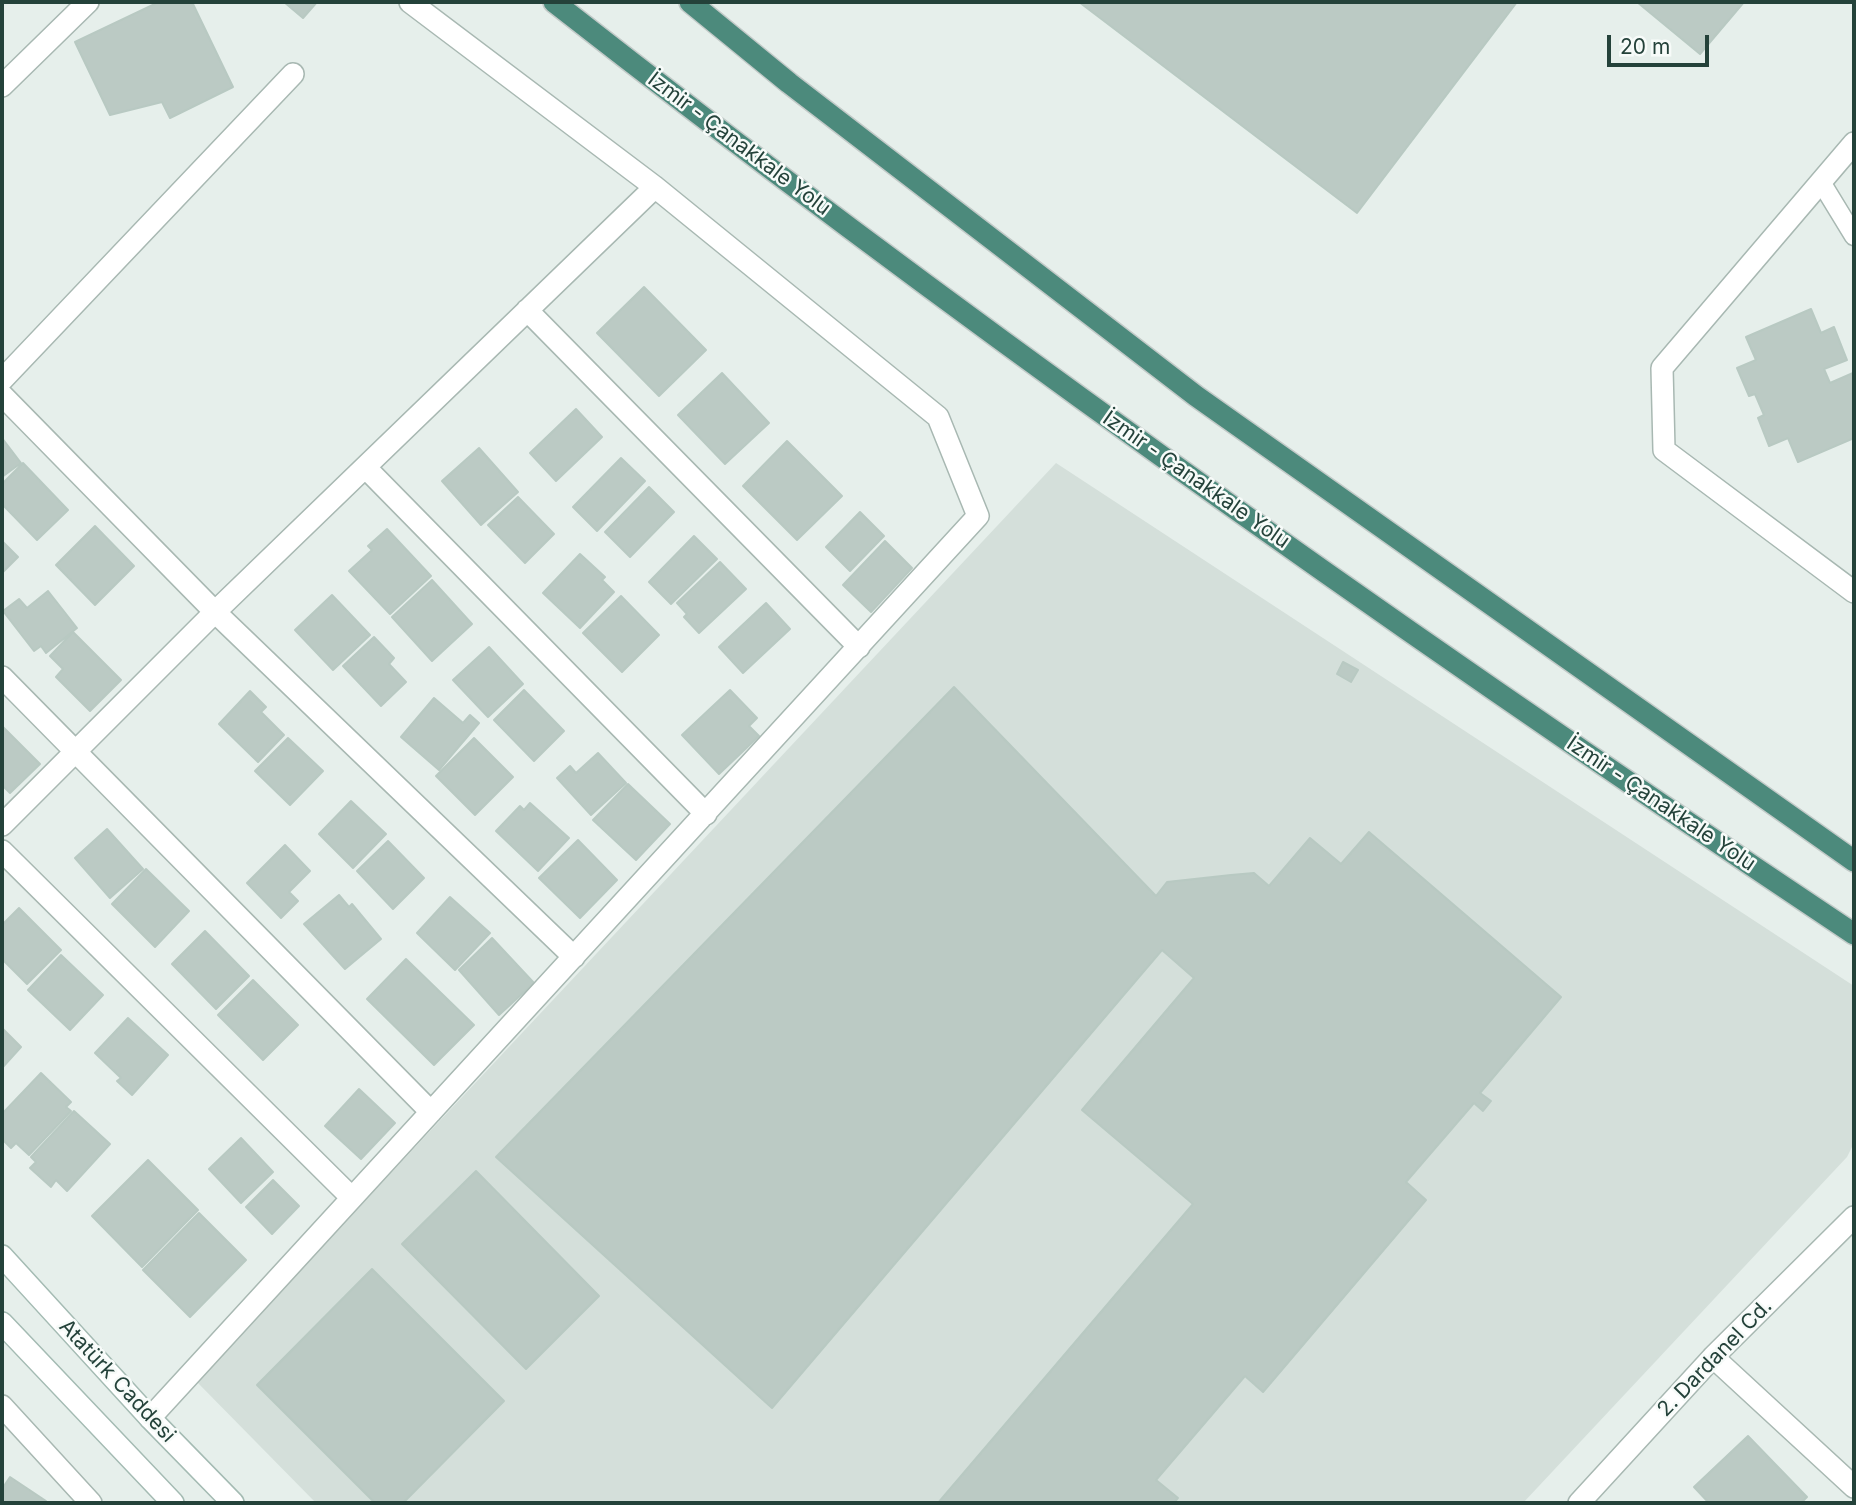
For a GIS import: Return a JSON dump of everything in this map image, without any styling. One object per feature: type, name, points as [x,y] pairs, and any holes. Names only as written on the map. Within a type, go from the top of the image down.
[{"type":"highway","name":"İzmir - Çanakkale Yolu","points":[[554,2],[741,148],[1157,453],[1623,780],[1854,934]]},
{"type":"highway","points":[[690,2],[789,83],[1196,396],[1854,861]]},
{"type":"street","points":[[2,86],[88,2]]},
{"type":"street","points":[[150,1418],[978,516],[938,417],[655,187],[410,2]]},
{"type":"street","points":[[2,380],[293,74]]},
{"type":"street","points":[[1854,143],[1662,368],[1664,450],[1854,592]]},
{"type":"street","points":[[2,825],[215,612],[655,187]]},
{"type":"street","points":[[527,310],[859,647]]},
{"type":"street","points":[[2,395],[215,612],[574,957]]},
{"type":"street","points":[[365,467],[706,814]]},
{"type":"street","points":[[2,677],[431,1112]]},
{"type":"street","points":[[2,850],[351,1197]]},
{"type":"street","name":"2. Dardanel Cd.","points":[[1579,1503],[1713,1357],[1854,1217]]},
{"type":"street","name":"Atatürk Caddesi","points":[[2,1256],[150,1418],[233,1503]]},
{"type":"street","name":"Atatürk Caddesi","points":[[2,1323],[173,1503]]},
{"type":"street","points":[[1713,1357],[1854,1488]]},
{"type":"street","points":[[2,1406],[91,1503]]},
{"type":"lane","points":[[1821,182],[1854,236]]},
{"type":"shaded area","points":[[1056,463],[1854,986],[1854,1143],[1847,1157],[1523,1503],[316,1503],[196,1381]]},
{"type":"building","points":[[159,2],[192,2],[233,87],[170,118],[162,102],[110,115],[75,42]]},
{"type":"building","points":[[284,2],[317,2],[303,18]]},
{"type":"building","points":[[1079,2],[1517,2],[1357,213]]},
{"type":"building","points":[[1637,2],[1744,2],[1700,54]]},
{"type":"building","points":[[644,287],[706,350],[659,396],[597,333]]},
{"type":"building","points":[[1811,309],[1821,333],[1834,327],[1847,360],[1824,369],[1830,383],[1853,373],[1854,375],[1854,438],[1798,462],[1788,438],[1769,446],[1758,418],[1764,415],[1755,394],[1749,396],[1737,368],[1756,360],[1746,337]]},
{"type":"building","points":[[722,373],[769,423],[725,464],[678,415]]},
{"type":"building","points":[[576,409],[602,437],[556,481],[530,453]]},
{"type":"building","points":[[2,438],[21,463],[2,477]]},
{"type":"building","points":[[787,441],[842,496],[797,540],[743,486]]},
{"type":"building","points":[[479,448],[518,492],[481,525],[442,481]]},
{"type":"building","points":[[621,458],[645,481],[597,531],[573,507]]},
{"type":"building","points":[[23,463],[68,510],[37,540],[2,504],[2,484]]},
{"type":"building","points":[[649,487],[674,512],[630,557],[605,532]]},
{"type":"building","points":[[518,497],[554,534],[525,563],[488,525]]},
{"type":"building","points":[[860,512],[884,536],[850,571],[826,547]]},
{"type":"building","points":[[95,526],[134,566],[95,605],[56,565]]},
{"type":"building","points":[[387,529],[431,576],[390,614],[349,571],[372,550],[368,546]]},
{"type":"building","points":[[694,536],[717,559],[671,604],[649,582]]},
{"type":"building","points":[[2,541],[18,557],[2,573]]},
{"type":"building","points":[[885,541],[912,568],[871,612],[843,585]]},
{"type":"building","points":[[580,554],[605,577],[602,580],[614,592],[580,628],[543,593]]},
{"type":"building","points":[[720,562],[746,589],[699,633],[684,617],[687,614],[677,603]]},
{"type":"building","points":[[432,580],[472,624],[432,661],[392,617]]},
{"type":"building","points":[[48,591],[77,628],[46,653],[41,646],[34,651],[3,611],[19,599],[27,608]]},
{"type":"building","points":[[332,595],[370,635],[333,670],[295,630]]},
{"type":"building","points":[[621,596],[659,635],[622,672],[583,633]]},
{"type":"building","points":[[766,603],[790,629],[743,673],[719,647]]},
{"type":"building","points":[[73,632],[121,680],[90,711],[56,677],[63,669],[50,656]]},
{"type":"building","points":[[374,637],[394,658],[389,664],[406,682],[381,706],[343,666]]},
{"type":"building","points":[[489,647],[523,684],[488,717],[453,680]]},
{"type":"building","points":[[1343,662],[1358,670],[1351,682],[1337,674]]},
{"type":"building","points":[[954,687],[1156,896],[1167,882],[1231,875],[1254,873],[1269,886],[1310,838],[1341,864],[1369,832],[1561,997],[1480,1093],[1491,1101],[1483,1111],[1474,1103],[1406,1182],[1426,1200],[1263,1392],[1245,1376],[1156,1480],[1178,1498],[1174,1503],[938,1503],[1193,1204],[1082,1110],[1194,978],[1162,950],[772,1408],[496,1157]]},
{"type":"building","points":[[524,690],[564,731],[534,761],[494,720]]},
{"type":"building","points":[[730,690],[757,718],[749,726],[759,736],[719,774],[682,735]]},
{"type":"building","points":[[250,691],[266,707],[261,712],[284,735],[258,762],[219,724]]},
{"type":"building","points":[[434,698],[463,723],[470,715],[479,723],[439,770],[401,737]]},
{"type":"building","points":[[2,726],[40,764],[10,793],[2,785]]},
{"type":"building","points":[[288,738],[323,771],[290,805],[255,771]]},
{"type":"building","points":[[474,738],[513,777],[475,815],[436,776]]},
{"type":"building","points":[[598,753],[626,783],[591,815],[557,778],[570,766],[576,773]]},
{"type":"building","points":[[628,784],[670,824],[636,860],[593,820]]},
{"type":"building","points":[[351,801],[386,834],[353,868],[319,834]]},
{"type":"building","points":[[530,803],[569,838],[538,871],[496,831],[520,806],[524,810]]},
{"type":"building","points":[[107,829],[143,869],[110,898],[75,858]]},
{"type":"building","points":[[578,840],[617,880],[580,918],[539,878]]},
{"type":"building","points":[[388,841],[424,878],[393,909],[357,871]]},
{"type":"building","points":[[285,845],[310,871],[289,892],[298,901],[281,918],[247,883]]},
{"type":"building","points":[[146,869],[189,911],[155,947],[112,904]]},
{"type":"building","points":[[339,895],[349,907],[352,904],[381,939],[345,969],[304,924]]},
{"type":"building","points":[[450,897],[490,933],[455,970],[417,933]]},
{"type":"building","points":[[19,908],[61,950],[27,984],[2,959],[2,925]]},
{"type":"building","points":[[205,931],[249,976],[216,1009],[172,964]]},
{"type":"building","points":[[492,938],[534,983],[499,1015],[459,970]]},
{"type":"building","points":[[61,955],[103,995],[70,1030],[28,990]]},
{"type":"building","points":[[406,959],[474,1025],[434,1065],[367,999]]},
{"type":"building","points":[[253,980],[298,1025],[263,1060],[218,1015]]},
{"type":"building","points":[[128,1018],[168,1055],[132,1095],[117,1081],[121,1078],[95,1053]]},
{"type":"building","points":[[2,1028],[21,1047],[2,1068]]},
{"type":"building","points":[[41,1073],[71,1102],[66,1107],[71,1111],[29,1155],[16,1143],[11,1148],[2,1139],[2,1114]]},
{"type":"building","points":[[359,1089],[395,1123],[361,1159],[325,1126]]},
{"type":"building","points":[[74,1111],[110,1144],[67,1191],[56,1180],[51,1187],[30,1168],[36,1162],[31,1157]]},
{"type":"building","points":[[241,1138],[273,1172],[241,1203],[209,1169]]},
{"type":"building","points":[[148,1160],[198,1210],[142,1267],[92,1216]]},
{"type":"building","points":[[476,1171],[599,1296],[526,1369],[402,1244]]},
{"type":"building","points":[[273,1180],[299,1206],[272,1234],[246,1207]]},
{"type":"building","points":[[199,1213],[246,1260],[190,1317],[143,1270]]},
{"type":"building","points":[[372,1269],[504,1401],[403,1503],[375,1503],[257,1385]]},
{"type":"building","points":[[1748,1436],[1807,1497],[1801,1503],[1709,1503],[1694,1487]]},
{"type":"building","points":[[10,1477],[46,1501],[45,1503],[2,1503],[2,1489]]}]
